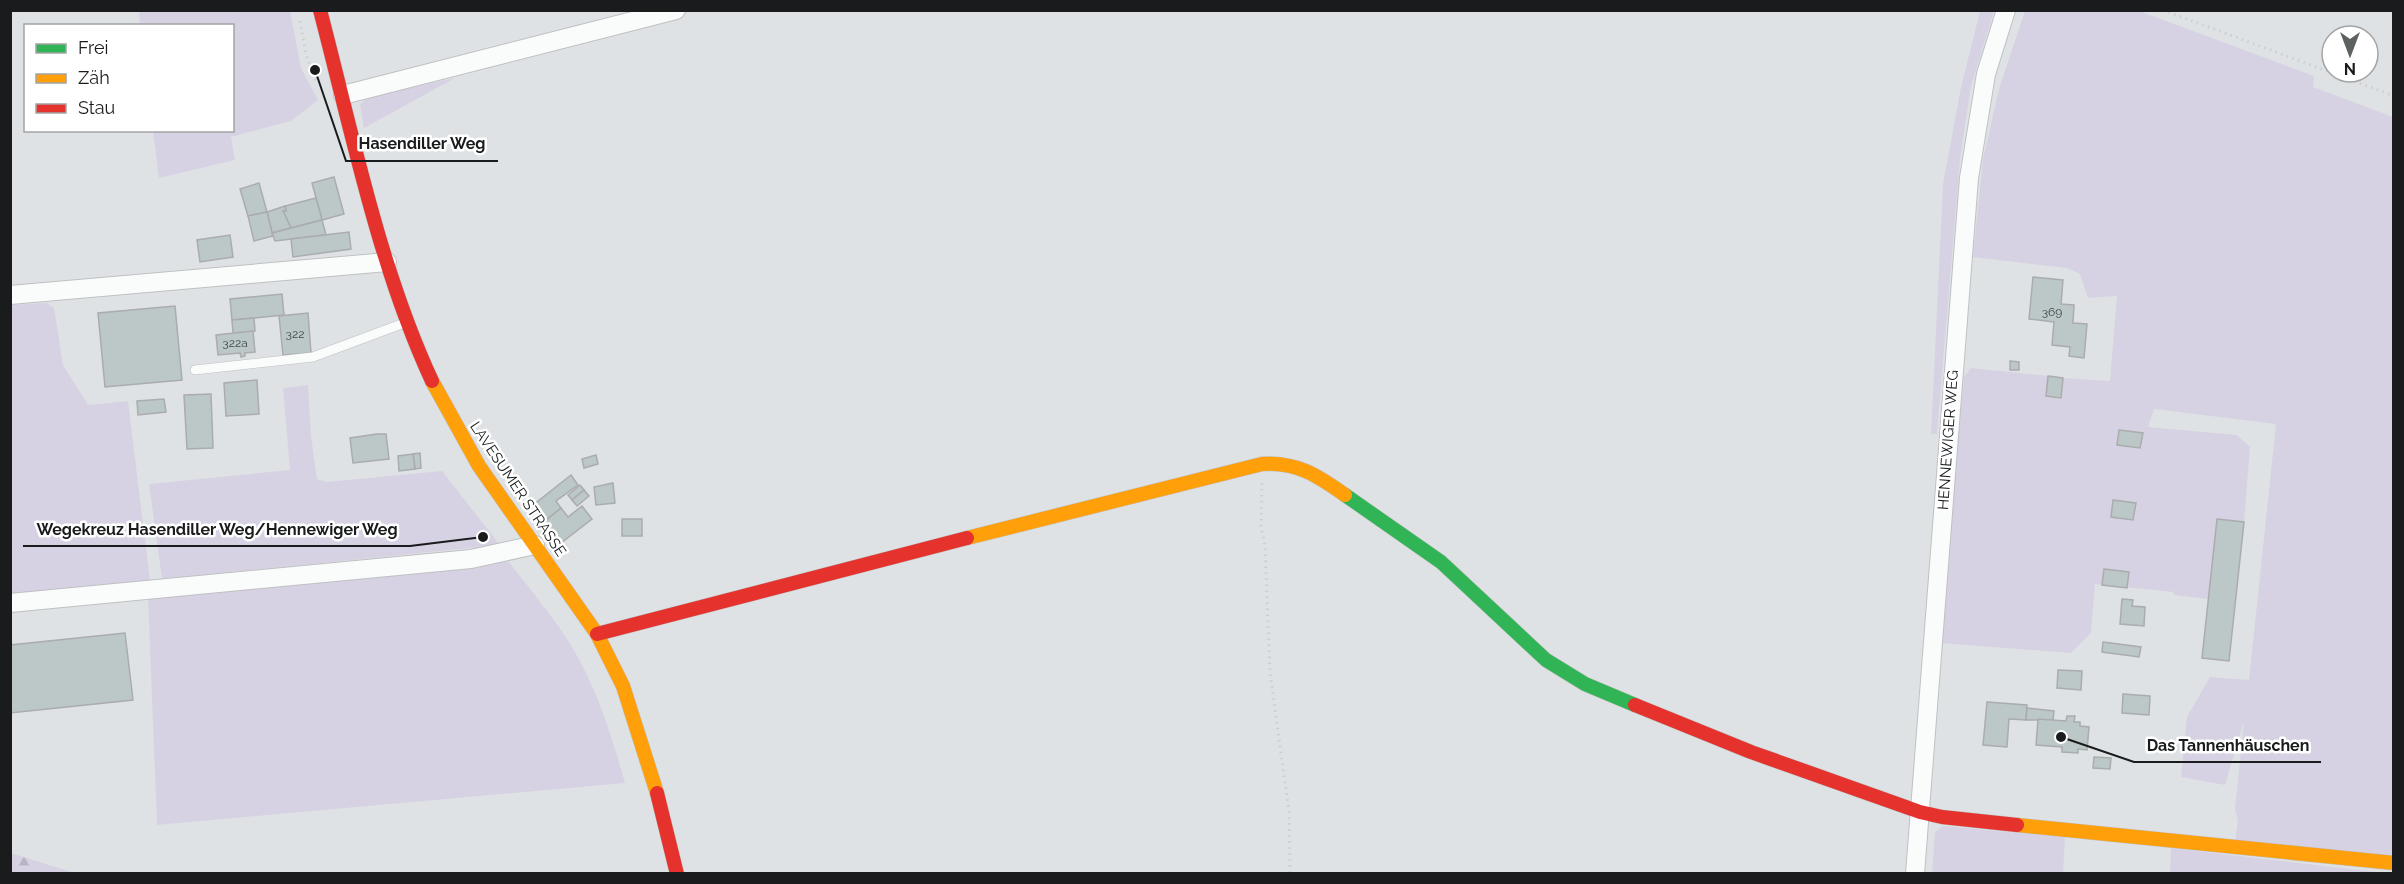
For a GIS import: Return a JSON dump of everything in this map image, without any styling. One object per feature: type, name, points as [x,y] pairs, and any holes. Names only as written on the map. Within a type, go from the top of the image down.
[{"type":"street","name":"LAVESUMER STRASSE","points":[[320,10],[387,262],[406,322],[432,382],[459,433],[479,466],[597,634],[623,686],[650,765],[677,873]]},
{"type":"street","points":[[343,95],[676,10]]},
{"type":"street","name":"HENNEWIGER WEG","points":[[1916,873],[1969,178],[1986,74],[2006,10]]},
{"type":"street","points":[[10,295],[387,262]]},
{"type":"street","points":[[597,634],[1262,464],[1284,463],[1306,470],[1386,522],[1441,562],[1532,648],[1562,672],[1617,698],[1751,752],[1920,812],[1942,817],[2394,863]]},
{"type":"street","points":[[10,603],[471,559],[535,545]]},
{"type":"lane","points":[[195,370],[313,357],[406,322]]},
{"type":"path","points":[[2163,10],[2394,96]]},
{"type":"path","points":[[1262,464],[1261,526],[1265,545],[1270,672],[1289,812],[1290,873]]},
{"type":"green space","points":[[139,11],[290,11],[301,68],[318,100],[291,121],[231,137],[235,160],[159,178],[153,132],[234,132],[234,24],[140,24]]},
{"type":"green space","points":[[1980,11],[1994,11],[1971,86],[1960,159],[1937,434],[1931,434],[1943,184],[1961,87]]},
{"type":"green space","points":[[2025,11],[2139,11],[2314,76],[2313,87],[2393,117],[2393,859],[2235,842],[2238,821],[2235,809],[2244,721],[2225,785],[2181,777],[2187,717],[2210,677],[2249,680],[2276,424],[2154,409],[2148,427],[2237,435],[2250,447],[2244,522],[2217,519],[2208,599],[2174,595],[2173,592],[2095,584],[2091,633],[2071,653],[1940,643],[1964,377],[1971,368],[2048,376],[2046,396],[2060,398],[2063,378],[2110,381],[2117,296],[2088,298],[2080,274],[2067,268],[1973,257],[1983,159],[1999,89]]},
{"type":"green space","points":[[455,78],[364,128],[360,104],[369,97]]},
{"type":"green space","points":[[47,303],[54,308],[63,365],[88,405],[128,401],[150,581],[11,594],[11,305]]},
{"type":"green space","points":[[308,385],[311,436],[317,479],[327,482],[442,471],[500,545],[162,579],[149,484],[290,470],[283,388]]},
{"type":"green space","points":[[508,561],[555,621],[579,658],[602,710],[625,783],[157,825],[148,596]]},
{"type":"green space","points":[[1943,826],[2065,837],[2063,873],[1932,874],[1935,832]]},
{"type":"green space","points":[[2171,848],[2393,874],[2170,874]]},
{"type":"green space","points":[[11,853],[75,873],[11,873]]},
{"type":"building","points":[[334,177],[344,214],[322,220],[312,183]]},
{"type":"building","points":[[259,183],[267,212],[248,216],[240,189]]},
{"type":"building","points":[[316,198],[322,220],[291,228],[283,211],[286,211],[285,206]]},
{"type":"building","points":[[285,206],[286,211],[283,211],[291,228],[272,233],[267,212]]},
{"type":"building","points":[[267,212],[273,236],[254,241],[248,216]]},
{"type":"building","points":[[322,220],[326,235],[275,241],[272,233]]},
{"type":"building","points":[[349,232],[351,249],[293,257],[291,239]]},
{"type":"building","points":[[230,235],[233,257],[200,262],[197,240]]},
{"type":"building","points":[[2033,277],[2063,280],[2061,304],[2074,305],[2073,323],[2087,324],[2084,358],[2069,356],[2070,347],[2052,345],[2054,322],[2029,319]]},
{"type":"building","points":[[282,294],[284,315],[232,320],[230,299]]},
{"type":"building","points":[[175,306],[182,380],[105,387],[98,313]]},
{"type":"building","points":[[308,313],[311,353],[283,355],[279,316]]},
{"type":"building","points":[[254,318],[255,331],[233,333],[232,320]]},
{"type":"building","points":[[253,331],[255,352],[245,353],[245,356],[241,357],[240,353],[218,355],[216,335]]},
{"type":"building","points":[[2010,361],[2019,362],[2019,370],[2010,370]]},
{"type":"building","points":[[2048,376],[2063,378],[2061,398],[2046,396]]},
{"type":"building","points":[[257,380],[259,414],[226,416],[224,383]]},
{"type":"building","points":[[211,394],[213,448],[187,449],[184,395]]},
{"type":"building","points":[[164,399],[166,412],[138,415],[137,401]]},
{"type":"building","points":[[2119,430],[2143,433],[2140,448],[2117,445]]},
{"type":"building","points":[[386,434],[389,459],[353,463],[350,438]]},
{"type":"building","points":[[420,453],[421,468],[415,469],[413,454]]},
{"type":"building","points":[[413,454],[415,469],[399,471],[398,456]]},
{"type":"building","points":[[596,455],[598,464],[584,468],[582,459]]},
{"type":"building","points":[[571,475],[578,485],[556,501],[561,508],[544,522],[532,506]]},
{"type":"building","points":[[613,483],[615,503],[596,505],[594,487]]},
{"type":"building","points":[[580,485],[584,490],[572,500],[568,495]]},
{"type":"building","points":[[584,490],[589,496],[577,506],[572,500]]},
{"type":"building","points":[[2113,500],[2136,503],[2133,520],[2111,517]]},
{"type":"building","points":[[582,506],[592,519],[561,543],[544,522],[561,508],[568,517]]},
{"type":"building","points":[[622,519],[642,519],[642,536],[622,536]]},
{"type":"building","points":[[2217,519],[2244,522],[2229,661],[2202,658]]},
{"type":"building","points":[[2104,569],[2129,572],[2127,588],[2102,585]]},
{"type":"building","points":[[2122,599],[2133,600],[2132,606],[2145,607],[2144,626],[2120,624]]},
{"type":"building","points":[[125,633],[133,700],[10,713],[10,645]]},
{"type":"building","points":[[2103,642],[2141,647],[2139,657],[2102,652]]},
{"type":"building","points":[[2058,670],[2082,671],[2081,690],[2057,688]]},
{"type":"building","points":[[2123,694],[2150,696],[2149,715],[2122,713]]},
{"type":"building","points":[[1987,702],[2027,705],[2026,720],[2009,719],[2007,747],[1983,745]]},
{"type":"building","points":[[2027,708],[2054,711],[2053,720],[2026,720]]},
{"type":"building","points":[[2067,716],[2075,716],[2074,722],[2080,722],[2080,726],[2089,727],[2087,750],[2078,749],[2078,753],[2062,752],[2062,747],[2036,745],[2038,719],[2066,721]]},
{"type":"building","points":[[2094,757],[2111,758],[2110,769],[2093,768]]},
{"type":"traffic: fast","points":[[1345,495],[1441,562],[1546,660],[1585,684],[1635,705]]},
{"type":"traffic: slow","points":[[432,381],[479,466],[597,634],[623,686],[657,793]]},
{"type":"traffic: slow","points":[[967,538],[1262,464],[1286,465],[1306,471],[1345,495]]},
{"type":"traffic: slow","points":[[2017,825],[2394,863]]},
{"type":"traffic: jam","points":[[320,10],[382,246],[413,337],[432,381]]},
{"type":"traffic: jam","points":[[597,634],[967,538]]},
{"type":"traffic: jam","points":[[1635,705],[1751,752],[1920,812],[1942,817],[2017,825]]},
{"type":"traffic: jam","points":[[657,793],[677,874]]},
{"type":"place","name":"Hasendiller Weg","points":[[315,70]]},
{"type":"place","name":"Wegekreuz Hasendiller Weg/Hennewiger Weg","points":[[483,537]]},
{"type":"place","name":"Das Tannenhäuschen","points":[[2061,737]]}]
